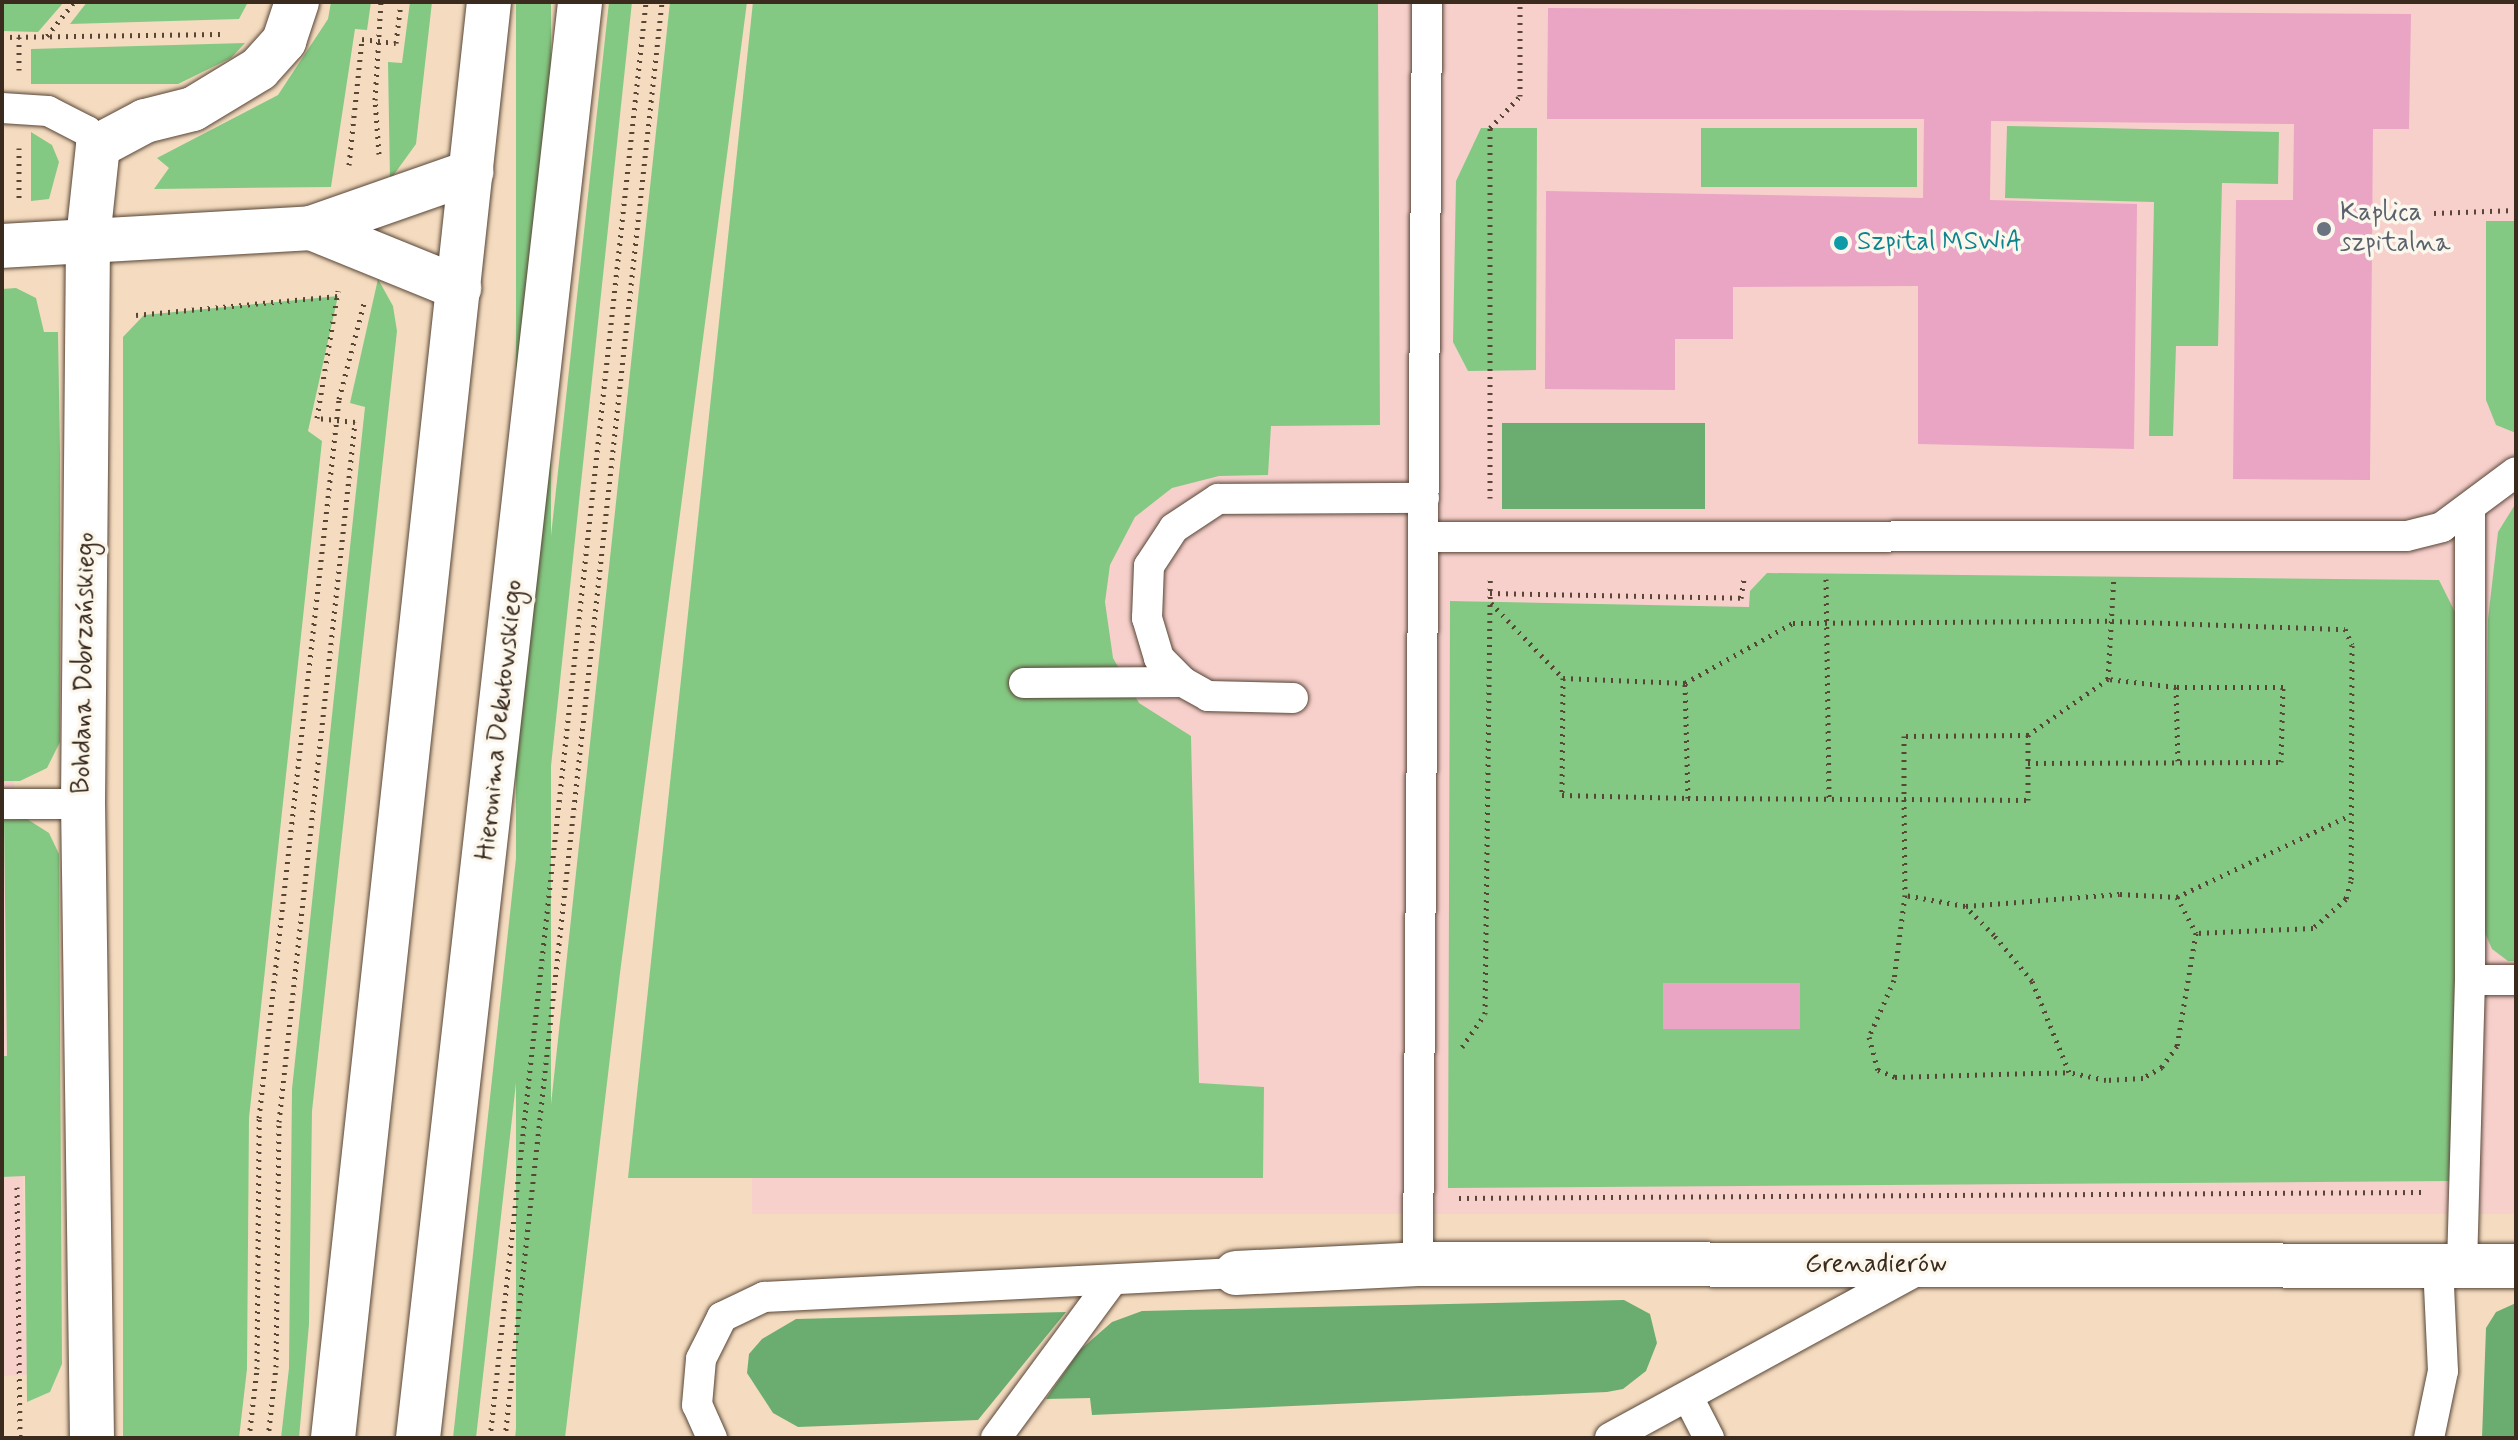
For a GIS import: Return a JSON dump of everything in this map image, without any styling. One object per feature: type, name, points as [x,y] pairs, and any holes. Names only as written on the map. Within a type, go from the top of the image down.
[{"type":"street","points":[[98,146],[145,121],[193,109],[259,69],[284,41],[297,2]]},
{"type":"street","points":[[333,1438],[489,2]]},
{"type":"street","name":"Hieronima Dekutowskiego","points":[[418,1438],[580,2]]},
{"type":"street","name":"Bohdana Dobrzańskiego","points":[[92,1438],[83,804],[88,239],[98,146]]},
{"type":"street","points":[[2,246],[88,239],[349,229],[471,172]]},
{"type":"street","points":[[349,229],[459,288]]},
{"type":"street","name":"Grenadierów","points":[[1236,1273],[1418,1264],[2516,1266]]},
{"type":"lane","points":[[1418,1264],[1427,2]]},
{"type":"lane","points":[[2,108],[48,111],[87,131],[98,146]]},
{"type":"lane","points":[[1424,537],[2407,536],[2442,527],[2516,472]]},
{"type":"lane","points":[[1293,698],[1208,696],[1183,682],[1159,658],[1147,618],[1149,566],[1174,528],[1218,499],[1424,498]]},
{"type":"lane","points":[[2429,1438],[2443,1371],[2450,1266],[2464,1192],[2470,980],[2470,509]]},
{"type":"lane","points":[[1024,683],[1183,682]]},
{"type":"lane","points":[[2,804],[83,804]]},
{"type":"lane","points":[[2470,980],[2516,980]]},
{"type":"lane","points":[[1610,1438],[1689,1399],[1927,1265]]},
{"type":"lane","points":[[712,1438],[697,1405],[701,1359],[722,1317],[764,1297],[1111,1282],[1236,1273]]},
{"type":"lane","points":[[996,1438],[1111,1282]]},
{"type":"lane","points":[[1689,1399],[1709,1438]]},
{"type":"path","points":[[46,36],[74,2]]},
{"type":"path","points":[[268,1438],[276,1367],[279,1122],[355,422],[317,418],[349,229],[379,152],[377,41],[381,2]]},
{"type":"path","points":[[249,1438],[257,1369],[259,1118],[337,419],[362,39],[396,43],[401,2]]},
{"type":"path","points":[[490,1438],[646,2]]},
{"type":"path","points":[[505,1438],[662,2]]},
{"type":"path","points":[[1452,1061],[1485,1014],[1490,602],[1490,128],[1520,96],[1520,2]]},
{"type":"path","points":[[2,37],[235,34]]},
{"type":"path","points":[[2434,213],[2516,210]]},
{"type":"path","points":[[89,315],[144,315],[338,296]]},
{"type":"path","points":[[1826,562],[1829,799]]},
{"type":"path","points":[[2108,679],[2113,587]]},
{"type":"path","points":[[1490,602],[1563,678],[1685,683],[1793,623],[2112,621],[2345,629],[2352,645],[2348,816],[2351,881],[2346,899],[2330,918],[2313,928],[2196,933]]},
{"type":"path","points":[[1563,678],[1562,795],[2028,800],[2028,735]]},
{"type":"path","points":[[2028,763],[2281,762],[2283,687],[2176,687],[2108,679],[2028,735],[1904,736],[1905,895],[1894,980],[1869,1037],[1878,1070],[1895,1077],[2069,1072],[2106,1080],[2143,1078],[2162,1067],[2177,1046],[2196,933],[2177,897]]},
{"type":"path","points":[[1685,683],[1688,798]]},
{"type":"path","points":[[2176,687],[2178,761]]},
{"type":"path","points":[[1905,895],[1965,906],[2120,894],[2177,897],[2348,816]]},
{"type":"path","points":[[1965,906],[2032,981],[2069,1072]]},
{"type":"path","points":[[17,1187],[20,1438]]},
{"type":"path","points":[[1446,1198],[2464,1192]]},
{"type":"shaded area","points":[[752,2],[2516,2],[2516,1214],[752,1214]]},
{"type":"shaded area","points":[[2,289],[28,1375],[2,1376]]},
{"type":"green space","points":[[2,2],[64,2],[38,32],[2,31]]},
{"type":"green space","points":[[87,2],[248,2],[239,19],[70,24]]},
{"type":"green space","points":[[331,2],[371,2],[367,30],[355,29],[331,187],[154,189],[169,168],[157,158],[278,95],[328,19]]},
{"type":"green space","points":[[410,2],[432,2],[416,144],[390,180],[388,62],[402,63]]},
{"type":"green space","points":[[516,2],[551,2],[551,1438],[516,1438]]},
{"type":"green space","points":[[609,2],[632,2],[540,870],[476,1438],[453,1438]]},
{"type":"green space","points":[[670,2],[747,2],[620,973],[565,1438],[515,1438]]},
{"type":"green space","points":[[753,2],[1378,2],[1380,425],[1271,426],[1268,475],[1219,476],[1172,488],[1135,517],[1110,565],[1105,602],[1113,658],[1139,703],[1191,736],[1199,1083],[1264,1087],[1263,1178],[628,1178]]},
{"type":"green space","points":[[245,43],[231,58],[178,84],[31,84],[31,49]]},
{"type":"green space","points":[[2007,126],[2279,132],[2278,184],[2222,183],[2218,346],[2176,346],[2173,436],[2149,436],[2154,202],[2005,198]]},
{"type":"green space","points":[[1481,128],[1537,128],[1536,370],[1468,371],[1453,342],[1456,181]]},
{"type":"green space","points":[[1701,128],[1917,128],[1917,187],[1701,187]]},
{"type":"green space","points":[[31,132],[52,145],[59,162],[49,199],[31,201]]},
{"type":"green space","points":[[2486,221],[2516,221],[2516,433],[2496,425],[2486,400]]},
{"type":"green space","points":[[378,279],[393,306],[397,331],[312,1111],[309,1324],[299,1438],[281,1438],[289,1368],[292,1089],[365,407],[350,403]]},
{"type":"green space","points":[[16,288],[36,298],[44,332],[58,332],[60,742],[47,768],[20,781],[2,781],[2,289]]},
{"type":"green space","points":[[338,296],[308,431],[322,441],[249,1118],[247,1369],[239,1438],[123,1438],[123,337],[144,315]]},
{"type":"green space","points":[[1502,423],[1705,423],[1705,509],[1502,509]]},
{"type":"green space","points":[[2516,503],[2516,961],[2508,961],[2492,949],[2484,931],[2488,619],[2498,532]]},
{"type":"green space","points":[[1767,573],[2439,580],[2461,624],[2452,1181],[1448,1188],[1450,601],[1749,607],[1750,591]]},
{"type":"green space","points":[[27,819],[49,833],[59,854],[62,1364],[50,1392],[27,1402],[25,1176],[2,1177],[2,1056],[7,1056],[4,820]]},
{"type":"green space","points":[[1624,1300],[1650,1314],[1657,1343],[1646,1371],[1623,1389],[1607,1392],[1092,1415],[1090,1398],[1046,1399],[1080,1350],[1112,1322],[1142,1311]]},
{"type":"green space","points":[[2516,1303],[2516,1438],[2482,1438],[2486,1328],[2496,1312]]},
{"type":"green space","points":[[1066,1312],[978,1420],[798,1427],[773,1413],[747,1373],[749,1354],[762,1339],[796,1319]]},
{"type":"building","name":"Szpital MSWiA","points":[[1548,8],[2411,14],[2409,129],[2373,129],[2370,480],[2233,479],[2236,200],[2293,200],[2294,124],[1991,121],[1990,200],[2137,204],[2134,449],[1918,444],[1918,286],[1733,287],[1733,339],[1675,339],[1675,390],[1545,389],[1546,191],[1923,198],[1924,119],[1547,119]]},
{"type":"building","points":[[1663,983],[1800,983],[1800,1029],[1663,1029]]},
{"type":"place","name":"Kaplica szpitalna","points":[[2324,229]]},
{"type":"place","name":"Szpital MSWiA","points":[[1841,243]]}]
